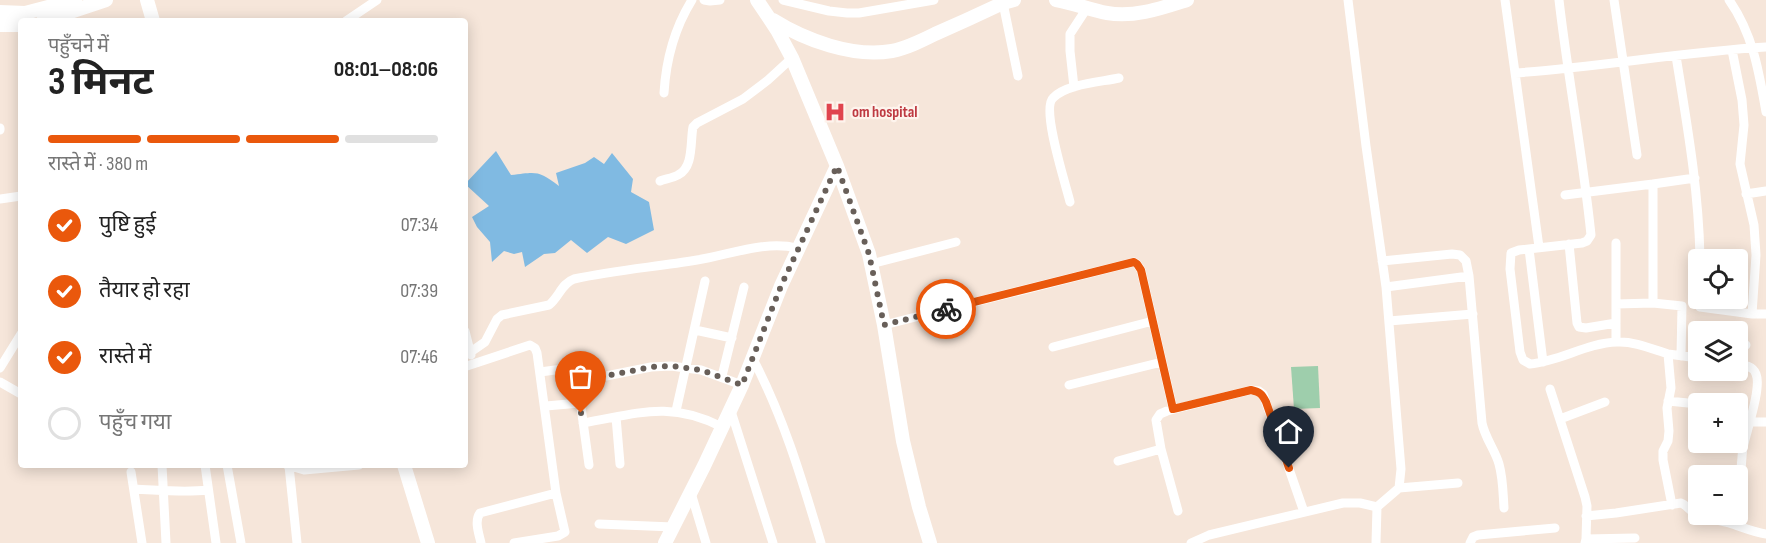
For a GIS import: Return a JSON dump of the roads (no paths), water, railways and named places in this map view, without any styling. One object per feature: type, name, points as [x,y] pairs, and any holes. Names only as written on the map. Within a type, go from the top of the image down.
[{"type":"street","points":[[40,10],[75,0]]},
{"type":"street","points":[[0,12],[25,13],[106,0]]},
{"type":"street","points":[[147,0],[152,18]]},
{"type":"street","points":[[350,18],[377,0]]},
{"type":"street","points":[[664,93],[669,53],[692,0]]},
{"type":"street","points":[[704,0],[720,0]]},
{"type":"street","points":[[757,0],[792,58],[862,232],[884,325],[903,441],[930,543]]},
{"type":"street","points":[[783,0],[847,13],[867,12],[934,0]]},
{"type":"street","points":[[867,0],[867,12]]},
{"type":"street","points":[[1056,0],[1108,13],[1149,11],[1187,0]]},
{"type":"street","points":[[1348,0],[1386,287],[1401,469],[1399,488]]},
{"type":"street","points":[[1505,0],[1539,248]]},
{"type":"street","points":[[1559,0],[1567,69],[1587,192],[1591,235],[1582,243],[1511,253],[1510,269],[1520,352],[1523,360],[1530,364],[1600,344],[1617,342],[1688,357]]},
{"type":"street","points":[[1614,0],[1637,155]]},
{"type":"street","points":[[1729,0],[1753,48],[1766,112]]},
{"type":"street","points":[[769,18],[814,41],[845,49],[878,53],[906,48],[1009,2],[1018,76]]},
{"type":"street","points":[[1074,87],[1070,34],[1087,8]]},
{"type":"street","points":[[0,25],[18,25]]},
{"type":"street","points":[[1515,73],[1766,47]]},
{"type":"street","points":[[1732,50],[1742,100],[1744,125],[1740,164],[1754,225],[1756,255],[1752,314]]},
{"type":"street","points":[[1676,56],[1695,178],[1700,249]]},
{"type":"street","points":[[660,181],[679,175],[685,169],[689,162],[693,127],[697,123],[743,99],[792,58]]},
{"type":"street","points":[[1070,202],[1051,128],[1049,104],[1053,98],[1074,87],[1119,78]]},
{"type":"street","points":[[665,543],[742,385],[797,248],[837,166]]},
{"type":"street","points":[[1565,195],[1695,178]]},
{"type":"street","points":[[1653,184],[1653,303]]},
{"type":"street","points":[[1746,194],[1766,191]]},
{"type":"street","points":[[0,199],[18,196]]},
{"type":"street","points":[[871,264],[956,242]]},
{"type":"street","points":[[1616,243],[1617,342]]},
{"type":"street","points":[[1569,244],[1577,323],[1580,327],[1586,328],[1616,323]]},
{"type":"street","points":[[471,351],[485,342],[497,319],[502,315],[549,305],[565,285],[574,279],[696,261],[765,247],[797,248]]},
{"type":"street","points":[[1528,249],[1543,362]]},
{"type":"street","points":[[1382,261],[1452,254],[1460,255],[1466,261],[1482,423],[1499,463],[1504,508]]},
{"type":"street","points":[[884,325],[1134,262],[1141,270],[1173,409]]},
{"type":"street","points":[[1386,287],[1469,276]]},
{"type":"street","points":[[676,411],[705,281]]},
{"type":"street","points":[[722,376],[744,287]]},
{"type":"street","points":[[1616,304],[1688,305]]},
{"type":"street","points":[[1681,356],[1682,306]]},
{"type":"street","points":[[1728,309],[1752,314],[1766,314]]},
{"type":"street","points":[[1389,321],[1473,314]]},
{"type":"street","points":[[1053,347],[1153,321]]},
{"type":"street","points":[[694,330],[732,338]]},
{"type":"street","points":[[468,341],[471,351],[468,365]]},
{"type":"street","points":[[468,368],[530,345],[537,353],[556,493],[565,532],[558,536],[514,543]]},
{"type":"street","points":[[0,368],[18,348]]},
{"type":"street","points":[[1668,354],[1671,388],[1667,408],[1669,431],[1668,441],[1663,451],[1663,460],[1672,505]]},
{"type":"street","points":[[753,359],[775,402],[787,433],[821,543]]},
{"type":"street","points":[[1069,385],[1162,362]]},
{"type":"street","points":[[578,383],[651,367],[671,366],[701,370],[742,385]]},
{"type":"street","points":[[1748,367],[1757,376],[1758,384],[1748,426]]},
{"type":"street","points":[[540,372],[570,368],[576,371],[589,465]]},
{"type":"street","points":[[0,382],[18,392]]},
{"type":"street","points":[[1550,389],[1585,496],[1586,541],[1635,538]]},
{"type":"street","points":[[1178,511],[1161,449],[1156,420],[1160,414],[1173,409],[1251,390],[1263,394],[1304,512]]},
{"type":"street","points":[[1668,401],[1688,403]]},
{"type":"street","points":[[1560,419],[1605,402]]},
{"type":"street","points":[[546,406],[580,403]]},
{"type":"street","points":[[730,408],[773,543]]},
{"type":"street","points":[[582,423],[657,410],[694,414],[722,427]]},
{"type":"street","points":[[616,417],[620,464]]},
{"type":"street","points":[[1749,422],[1766,422]]},
{"type":"street","points":[[1118,462],[1161,449]]},
{"type":"street","points":[[162,468],[166,543]]},
{"type":"street","points":[[205,468],[216,543]]},
{"type":"street","points":[[228,468],[241,543]]},
{"type":"street","points":[[288,468],[297,543]]},
{"type":"street","points":[[294,468],[304,471],[324,468]]},
{"type":"street","points":[[405,468],[428,543]]},
{"type":"street","points":[[132,472],[142,543]]},
{"type":"street","points":[[1376,543],[1377,507],[1399,488],[1458,483]]},
{"type":"street","points":[[134,489],[190,492],[208,490]]},
{"type":"street","points":[[481,543],[477,516],[484,510],[531,501],[556,493]]},
{"type":"street","points":[[691,493],[706,543]]},
{"type":"street","points":[[1191,543],[1209,535],[1343,503],[1360,503],[1377,507]]},
{"type":"street","points":[[1586,516],[1681,503],[1688,507]]},
{"type":"street","points":[[599,525],[673,527]]},
{"type":"street","points":[[1736,525],[1766,534]]},
{"type":"street","points":[[1470,543],[1473,537],[1478,535],[1556,528]]},
{"type":"street","points":[[1752,543],[1753,532]]},
{"type":"water","points":[[496,151],[511,175],[537,173],[559,186],[556,173],[585,163],[594,157],[604,164],[612,153],[633,179],[631,192],[649,202],[654,230],[626,244],[608,237],[587,253],[571,240],[555,253],[544,254],[525,267],[522,252],[514,254],[504,251],[492,262],[490,242],[472,217],[489,206],[468,187],[468,181]]},
{"type":"place","name":"om hospital","points":[[835,112]]}]
